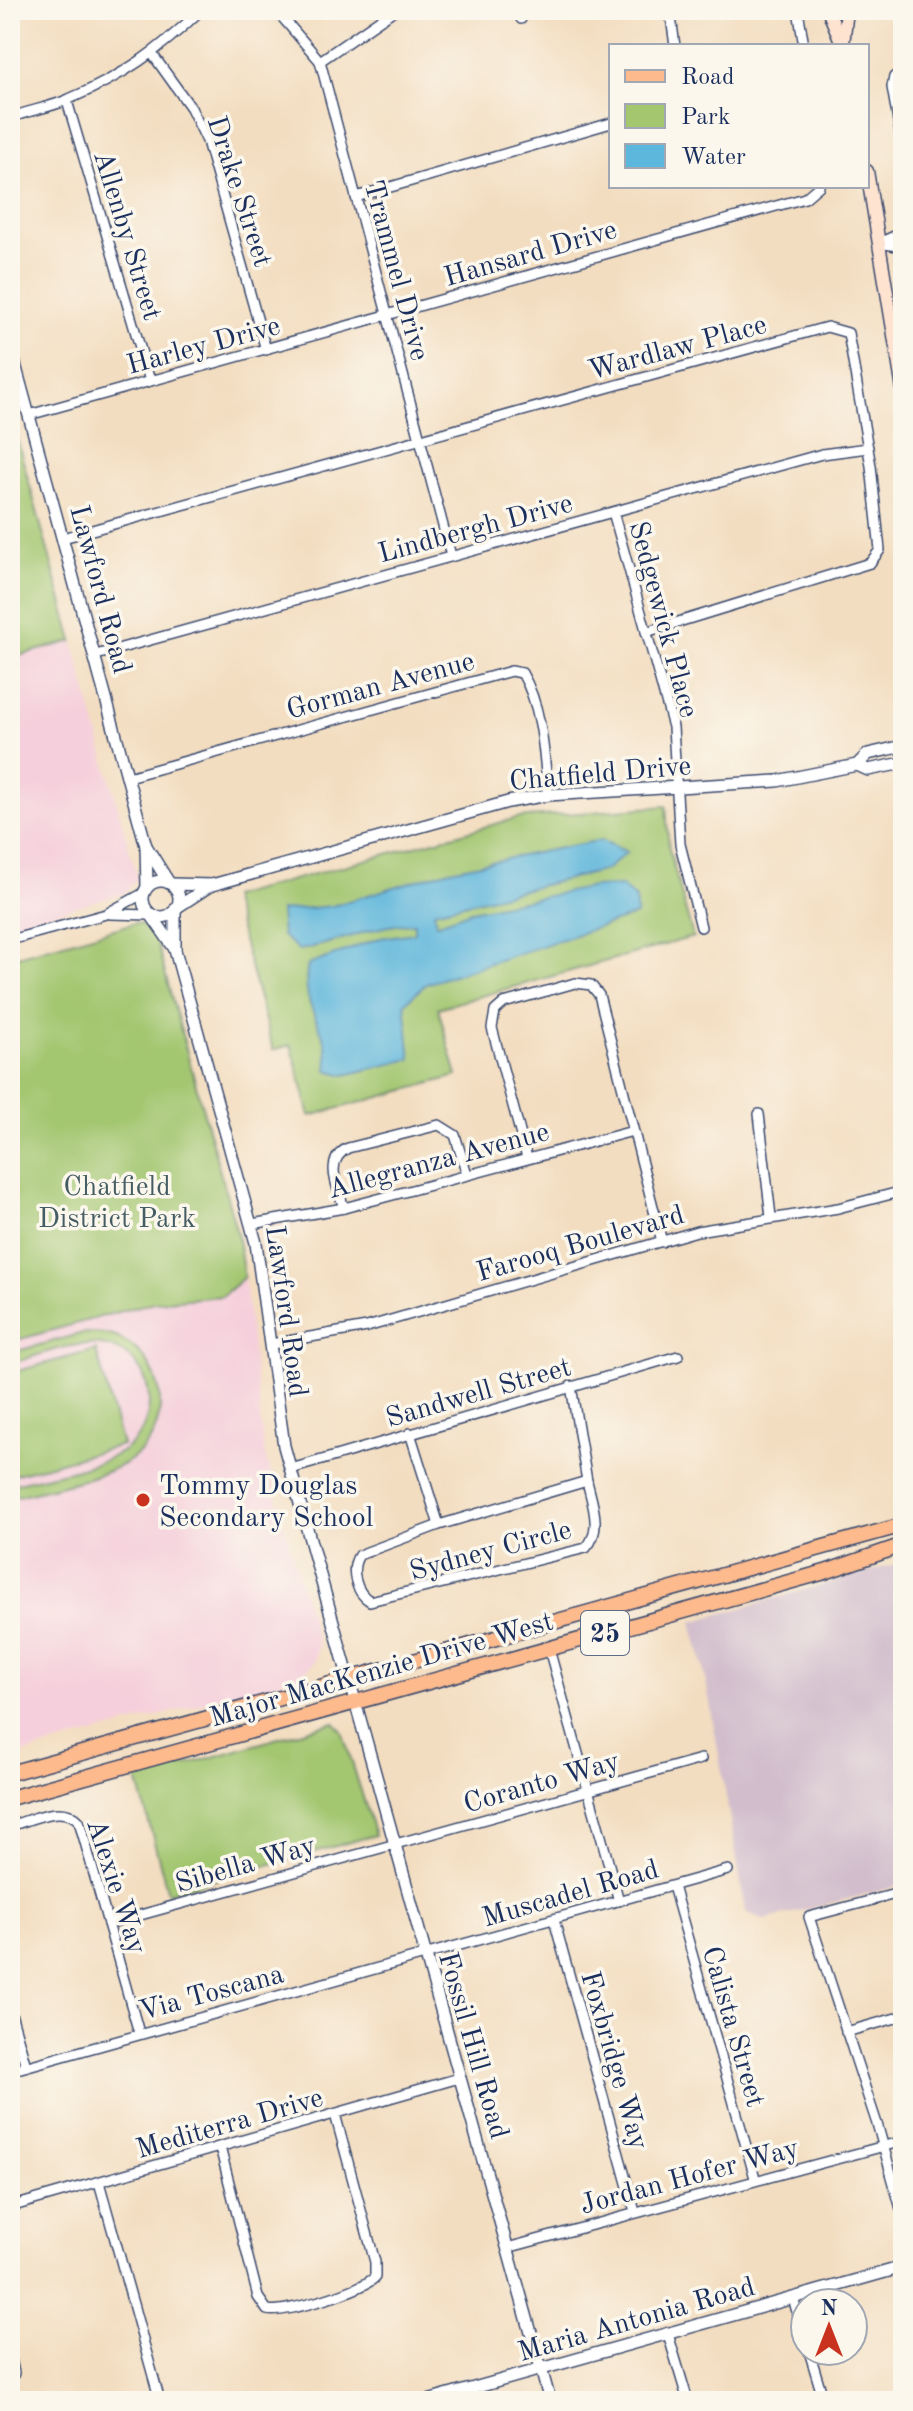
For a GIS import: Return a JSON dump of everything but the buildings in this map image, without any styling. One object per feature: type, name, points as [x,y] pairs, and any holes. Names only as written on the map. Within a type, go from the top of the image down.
[{"type":"main road","points":[[828,10],[843,44]]},
{"type":"main road","points":[[843,44],[847,10]]},
{"type":"main road","points":[[869,183],[903,390]]},
{"type":"main road","name":"Major MacKenzie Drive West","points":[[10,1773],[903,1525]]},
{"type":"main road","name":"Major MacKenzie Drive West","points":[[10,1798],[825,1572],[903,1545]]},
{"type":"street","points":[[11,117],[67,101],[153,55],[201,10]]},
{"type":"street","name":"Trammel Drive","points":[[276,10],[320,61],[451,556]]},
{"type":"street","points":[[320,61],[394,10]]},
{"type":"street","points":[[670,10],[675,44]]},
{"type":"street","points":[[798,10],[804,44]]},
{"type":"street","name":"Drake Street","points":[[153,55],[191,108],[207,141],[266,350]]},
{"type":"street","points":[[903,70],[894,77],[892,87],[903,150]]},
{"type":"street","name":"Allenby Street","points":[[67,101],[150,381]]},
{"type":"street","points":[[356,197],[609,124]]},
{"type":"street","name":"Hansard Drive","points":[[388,314],[805,198],[817,188]]},
{"type":"street","points":[[879,243],[903,232]]},
{"type":"street","points":[[879,243],[903,247]]},
{"type":"street","name":"Harley Drive","points":[[29,415],[388,314]]},
{"type":"street","name":"Wardlaw Place","points":[[63,538],[827,327],[848,333],[868,448],[880,550],[870,563],[646,632]]},
{"type":"street","name":"Lawford Road","points":[[10,346],[146,846],[145,890]]},
{"type":"street","name":"Lindbergh Drive","points":[[96,655],[822,454],[868,448]]},
{"type":"street","name":"Sedgewick Place","points":[[613,512],[673,727],[680,844],[701,927]]},
{"type":"street","name":"Gorman Avenue","points":[[128,777],[511,671],[522,673],[527,682],[539,722],[548,795]]},
{"type":"street","name":"Chatfield Drive","points":[[170,884],[212,885],[508,802],[548,795],[777,781],[857,765],[868,754],[903,746]]},
{"type":"street","name":"Chatfield Drive","points":[[857,765],[868,770],[903,763]]},
{"type":"street","name":"Lawford Road","points":[[146,846],[170,884]]},
{"type":"street","points":[[10,940],[106,914],[164,917],[176,909],[178,895],[170,884],[156,882],[106,914]]},
{"type":"street","name":"Chatfield Drive","points":[[176,909],[212,885]]},
{"type":"street","points":[[145,890],[143,904],[152,915]]},
{"type":"street","name":"Lawford Road","points":[[176,909],[175,950],[252,1224],[281,1427],[355,1703]]},
{"type":"street","name":"Lawford Road","points":[[152,915],[175,950]]},
{"type":"street","points":[[527,1158],[492,1018],[504,1003],[575,983],[591,985],[599,995],[662,1242]]},
{"type":"street","points":[[759,1114],[771,1217]]},
{"type":"street","points":[[344,1208],[333,1165],[337,1155],[348,1148],[439,1125],[455,1135],[467,1174]]},
{"type":"street","name":"Allegranza Avenue","points":[[252,1224],[344,1208],[633,1131]]},
{"type":"street","name":"Farooq Boulevard","points":[[271,1344],[367,1327],[735,1222],[838,1208],[903,1191]]},
{"type":"street","name":"Sandwell Street","points":[[291,1469],[678,1356]]},
{"type":"street","points":[[571,1386],[587,1481]]},
{"type":"street","name":"Sydney Circle","points":[[410,1433],[439,1525]]},
{"type":"street","name":"Sydney Circle","points":[[587,1481],[596,1528],[594,1539],[586,1548],[377,1602],[363,1597],[354,1572],[359,1555],[439,1525],[587,1481]]},
{"type":"street","points":[[549,1649],[619,1901]]},
{"type":"street","name":"Fossil Hill Road","points":[[355,1703],[550,2401]]},
{"type":"street","name":"Coranto Way","points":[[393,1845],[701,1759]]},
{"type":"street","name":"Alexie Way","points":[[10,1826],[63,1812],[72,1814],[79,1821],[139,2033]]},
{"type":"street","name":"Sibella Way","points":[[108,1924],[393,1845]]},
{"type":"street","name":"Muscadel Road","points":[[424,1956],[728,1870]]},
{"type":"street","name":"Calista Street","points":[[673,1886],[755,2178]]},
{"type":"street","points":[[903,1892],[809,1917],[903,2216]]},
{"type":"street","name":"Foxbridge Way","points":[[554,1920],[635,2212]]},
{"type":"street","name":"Via Toscana","points":[[10,2071],[424,1956]]},
{"type":"street","points":[[10,2010],[26,2066]]},
{"type":"street","points":[[846,2032],[903,2016]]},
{"type":"street","name":"Mediterra Drive","points":[[10,2207],[459,2078]]},
{"type":"street","points":[[220,2147],[258,2297],[267,2310],[283,2310],[363,2286],[375,2277],[375,2262],[335,2114]]},
{"type":"street","name":"Jordan Hofer Way","points":[[507,2248],[755,2178],[903,2141]]},
{"type":"street","points":[[99,2182],[160,2401]]},
{"type":"street","name":"Maria Antonia Road","points":[[832,2287],[903,2267]]},
{"type":"street","name":"Maria Antonia Road","points":[[428,2401],[789,2299]]},
{"type":"street","points":[[668,2334],[688,2401]]},
{"type":"street","points":[[10,2354],[14,2373],[10,2384]]},
{"type":"street","points":[[814,2367],[824,2401]]},
{"type":"shaded area","points":[[73,641],[137,878],[125,893],[10,925],[10,658]]},
{"type":"shaded area","name":"Tommy Douglas Secondary School","points":[[244,1277],[264,1451],[318,1645],[315,1661],[301,1676],[10,1757],[10,1342],[154,1302],[229,1291]]},
{"type":"shaded area","points":[[903,1562],[903,1885],[764,1920],[746,1912],[704,1669],[692,1622]]},
{"type":"green space","points":[[10,414],[73,641],[10,658]]},
{"type":"green space","points":[[666,806],[669,849],[693,937],[438,1008],[457,1076],[310,1116],[291,1045],[273,1050],[231,897],[517,818]]},
{"type":"green space","name":"Chatfield District Park","points":[[135,923],[146,926],[155,937],[237,1233],[244,1277],[222,1296],[154,1302],[10,1342],[10,958]]},
{"type":"green space","points":[[83,1333],[119,1338],[139,1352],[150,1365],[160,1398],[154,1432],[145,1447],[120,1466],[10,1498],[10,1485],[87,1466],[116,1455],[138,1436],[146,1421],[148,1390],[143,1375],[135,1362],[122,1352],[106,1346],[82,1345],[10,1364],[10,1353]]},
{"type":"green space","points":[[96,1350],[122,1445],[10,1476],[10,1373]]},
{"type":"green space","points":[[334,1722],[342,1731],[375,1835],[168,1893],[137,1779]]},
{"type":"water","points":[[601,840],[627,852],[606,870],[434,911],[436,924],[471,911],[593,887],[621,886],[636,899],[636,915],[426,984],[405,1003],[411,1059],[345,1075],[327,1070],[326,1044],[308,995],[308,965],[380,938],[414,933],[414,923],[385,927],[299,950],[282,936],[280,911],[332,906],[450,870]]},
{"type":"place","name":"Tommy Douglas Secondary School","points":[[143,1500]]}]
